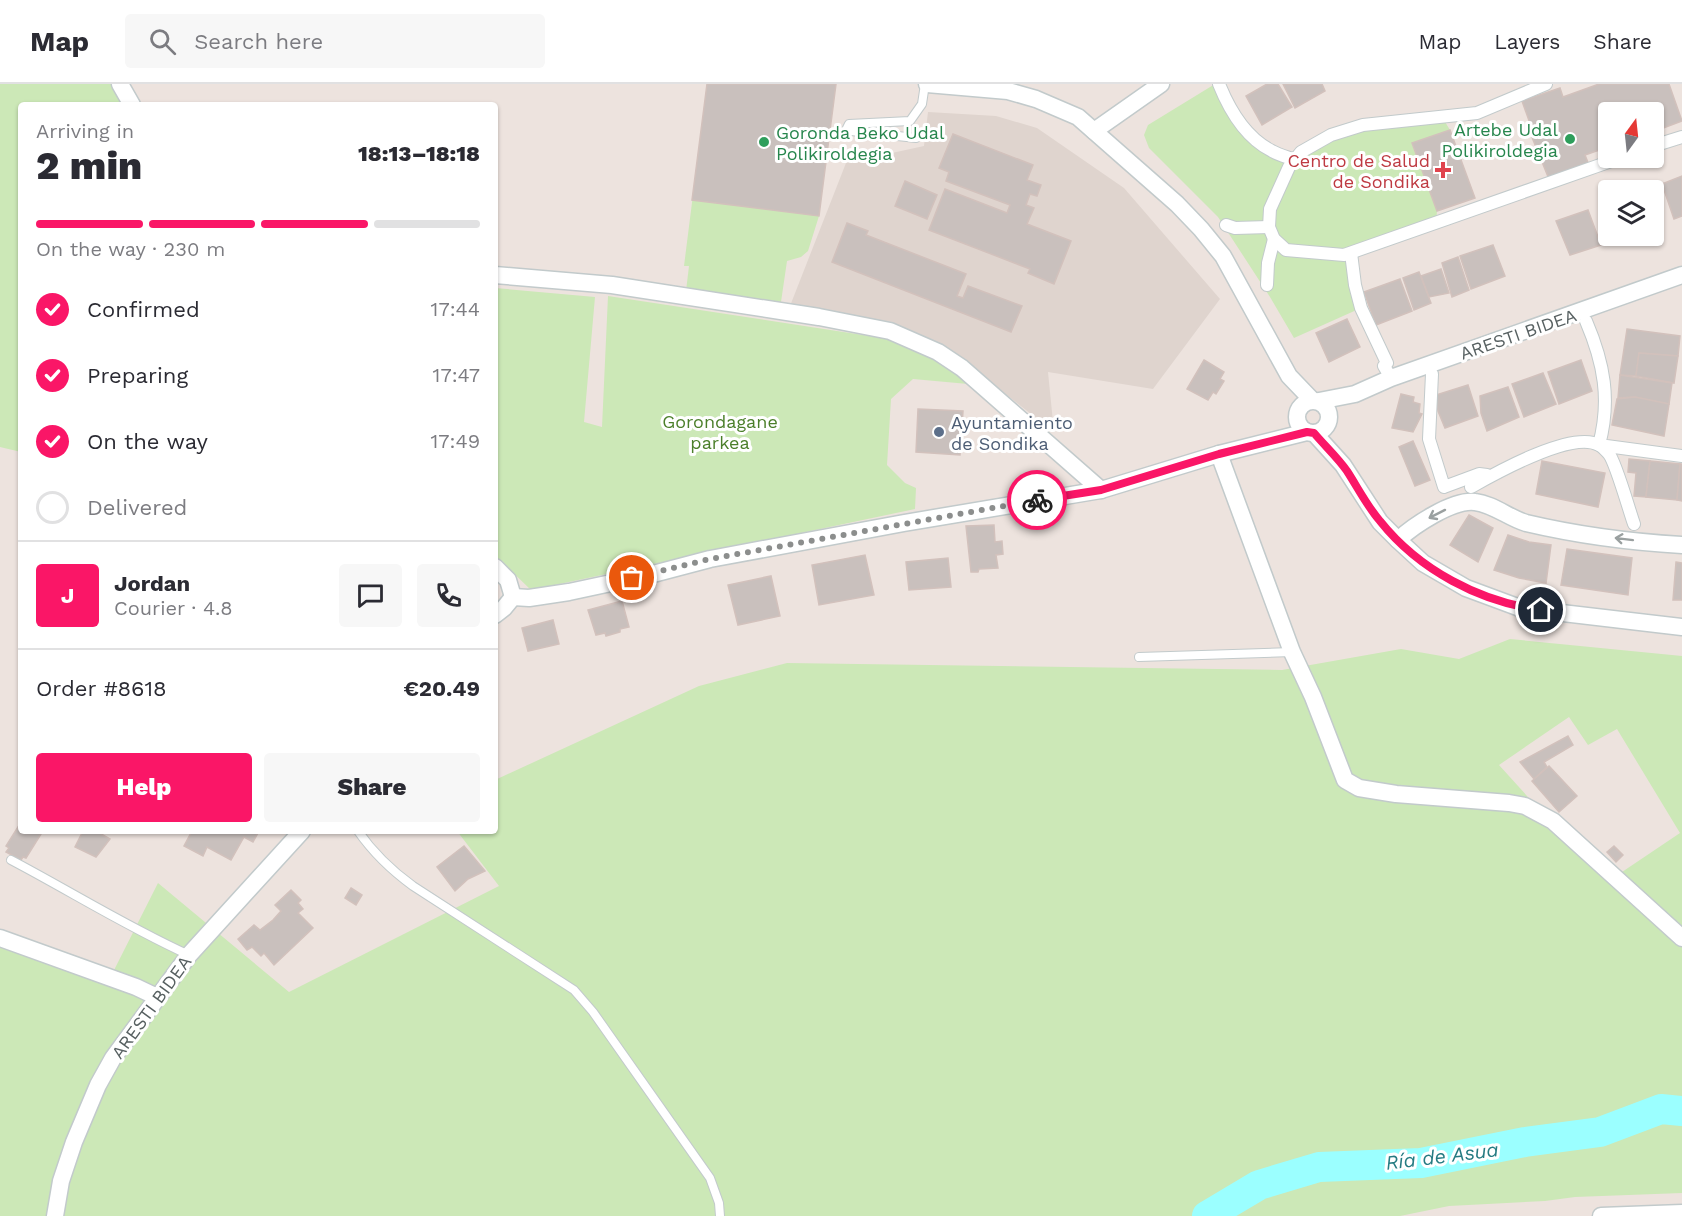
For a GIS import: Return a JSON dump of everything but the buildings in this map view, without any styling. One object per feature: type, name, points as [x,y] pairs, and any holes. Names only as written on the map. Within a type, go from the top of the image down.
[{"type":"street","points":[[120,84],[130,102]]},
{"type":"street","points":[[926,84],[1008,91],[1036,99],[1078,117],[1177,204],[1223,256],[1289,376],[1315,401],[1327,408],[1319,427]]},
{"type":"street","points":[[1094,131],[1161,84]]},
{"type":"street","points":[[1219,84],[1228,107],[1251,134],[1271,151],[1295,160]]},
{"type":"street","points":[[1546,84],[1477,113],[1363,125],[1331,135],[1301,152],[1289,167],[1270,209],[1269,227],[1275,239],[1286,250],[1344,255],[1598,166]]},
{"type":"street","points":[[1664,142],[1682,136]]},
{"type":"street","points":[[1226,225],[1235,228],[1269,227]]},
{"type":"street","points":[[1267,285],[1268,263],[1275,239]]},
{"type":"street","points":[[1351,253],[1361,308],[1387,363],[1384,366],[1391,378]]},
{"type":"street","points":[[498,275],[612,285],[819,317],[890,331],[938,352],[962,368],[1101,490]]},
{"type":"street","name":"ARESTI BIDEA","points":[[1315,401],[1355,394],[1391,378],[1682,275]]},
{"type":"street","points":[[1586,321],[1597,347],[1604,376],[1605,423],[1599,444]]},
{"type":"street","points":[[1432,374],[1429,439],[1444,487],[1479,474],[1491,476]]},
{"type":"street","points":[[1289,376],[1299,427],[1319,427]]},
{"type":"street","name":"ARESTI BIDEA","points":[[513,597],[529,598],[569,592],[744,553],[1101,490],[1219,454],[1319,427],[1355,394]]},
{"type":"street","points":[[1296,415],[1302,404],[1315,401]]},
{"type":"street","name":"ARESTI BIDEA","points":[[1264,441],[1296,415]]},
{"type":"street","points":[[1319,427],[1380,522],[1423,564],[1466,588],[1520,608],[1682,627]]},
{"type":"street","points":[[1471,487],[1511,464],[1558,447],[1582,442],[1682,456]]},
{"type":"street","points":[[1599,444],[1611,456],[1634,524]]},
{"type":"street","points":[[1219,454],[1292,652],[1313,697],[1345,780],[1359,788],[1396,794],[1525,806],[1553,821],[1682,938]]},
{"type":"street","points":[[1398,540],[1410,529],[1433,516],[1459,504],[1474,502],[1522,522],[1561,531],[1682,545]]},
{"type":"street","points":[[498,570],[508,580],[513,597],[498,613]]},
{"type":"street","name":"ARESTI BIDEA","points":[[55,1216],[61,1181],[74,1142],[98,1085],[113,1058],[189,955],[299,834]]},
{"type":"street","points":[[0,938],[136,987],[157,997]]},
{"type":"street","points":[[1601,1216],[1682,1213]]},
{"type":"lane","points":[[916,138],[850,131],[847,128],[849,124],[910,121],[921,104],[926,84]]},
{"type":"lane","points":[[1139,657],[1292,652]]},
{"type":"lane","points":[[360,834],[388,867],[405,880],[574,990],[593,1012],[710,1178],[719,1203],[720,1216]]},
{"type":"lane","points":[[10,860],[115,918],[189,955]]},
{"type":"shaded area","points":[[928,112],[996,116],[1037,128],[1124,188],[1220,299],[1153,389],[1048,372],[1054,432],[948,349],[892,322],[790,306],[846,163],[924,146]]},
{"type":"green space","points":[[0,84],[127,84],[134,102],[18,102],[18,451],[0,447]]},
{"type":"green space","name":"Goronda Beko Udal Polikiroldegia","points":[[707,84],[836,84],[819,216],[808,251],[801,257],[787,261],[781,302],[686,291],[689,266],[684,266]]},
{"type":"green space","points":[[1215,84],[1251,134],[1294,160],[1331,135],[1442,117],[1450,130],[1412,144],[1437,211],[1436,223],[1344,255],[1361,308],[1294,338],[1218,217],[1149,148],[1144,135],[1148,125]]},
{"type":"green space","name":"Gorondagane parkea","points":[[498,288],[595,297],[584,422],[602,427],[608,296],[889,339],[947,364],[968,384],[913,379],[891,399],[887,465],[905,483],[916,488],[915,509],[531,590],[498,558]]},
{"type":"green space","points":[[1510,639],[1682,656],[1682,1193],[1575,1197],[1545,1201],[1449,1206],[1400,1216],[0,1216],[0,947],[107,984],[158,883],[289,992],[499,886],[459,834],[498,834],[498,779],[699,686],[787,663],[1282,670],[1401,649],[1459,659]],"holes":[[[1569,717],[1588,745],[1617,729],[1680,833],[1622,872],[1588,842],[1537,807],[1499,765]]]},
{"type":"waterway","name":"Ría de Asua","points":[[1207,1216],[1259,1185],[1319,1167],[1421,1163],[1525,1142],[1600,1132],[1661,1109],[1682,1111]]},
{"type":"way so far","points":[[632,578],[710,559],[1037,500]]},
{"type":"place","name":"Artebe Udal Polikiroldegia","points":[[1570,139]]},
{"type":"place","name":"Goronda Beko Udal Polikiroldegia","points":[[764,142]]},
{"type":"place","name":"Centro de Salud de Sondika","points":[[1443,170]]},
{"type":"place","name":"Ayuntamiento de Sondika","points":[[939,432]]},
{"type":"route","points":[[1037,500],[1101,490],[1264,441],[1307,432],[1314,433],[1343,465],[1380,522],[1423,564],[1466,588],[1520,608],[1541,610]]}]
